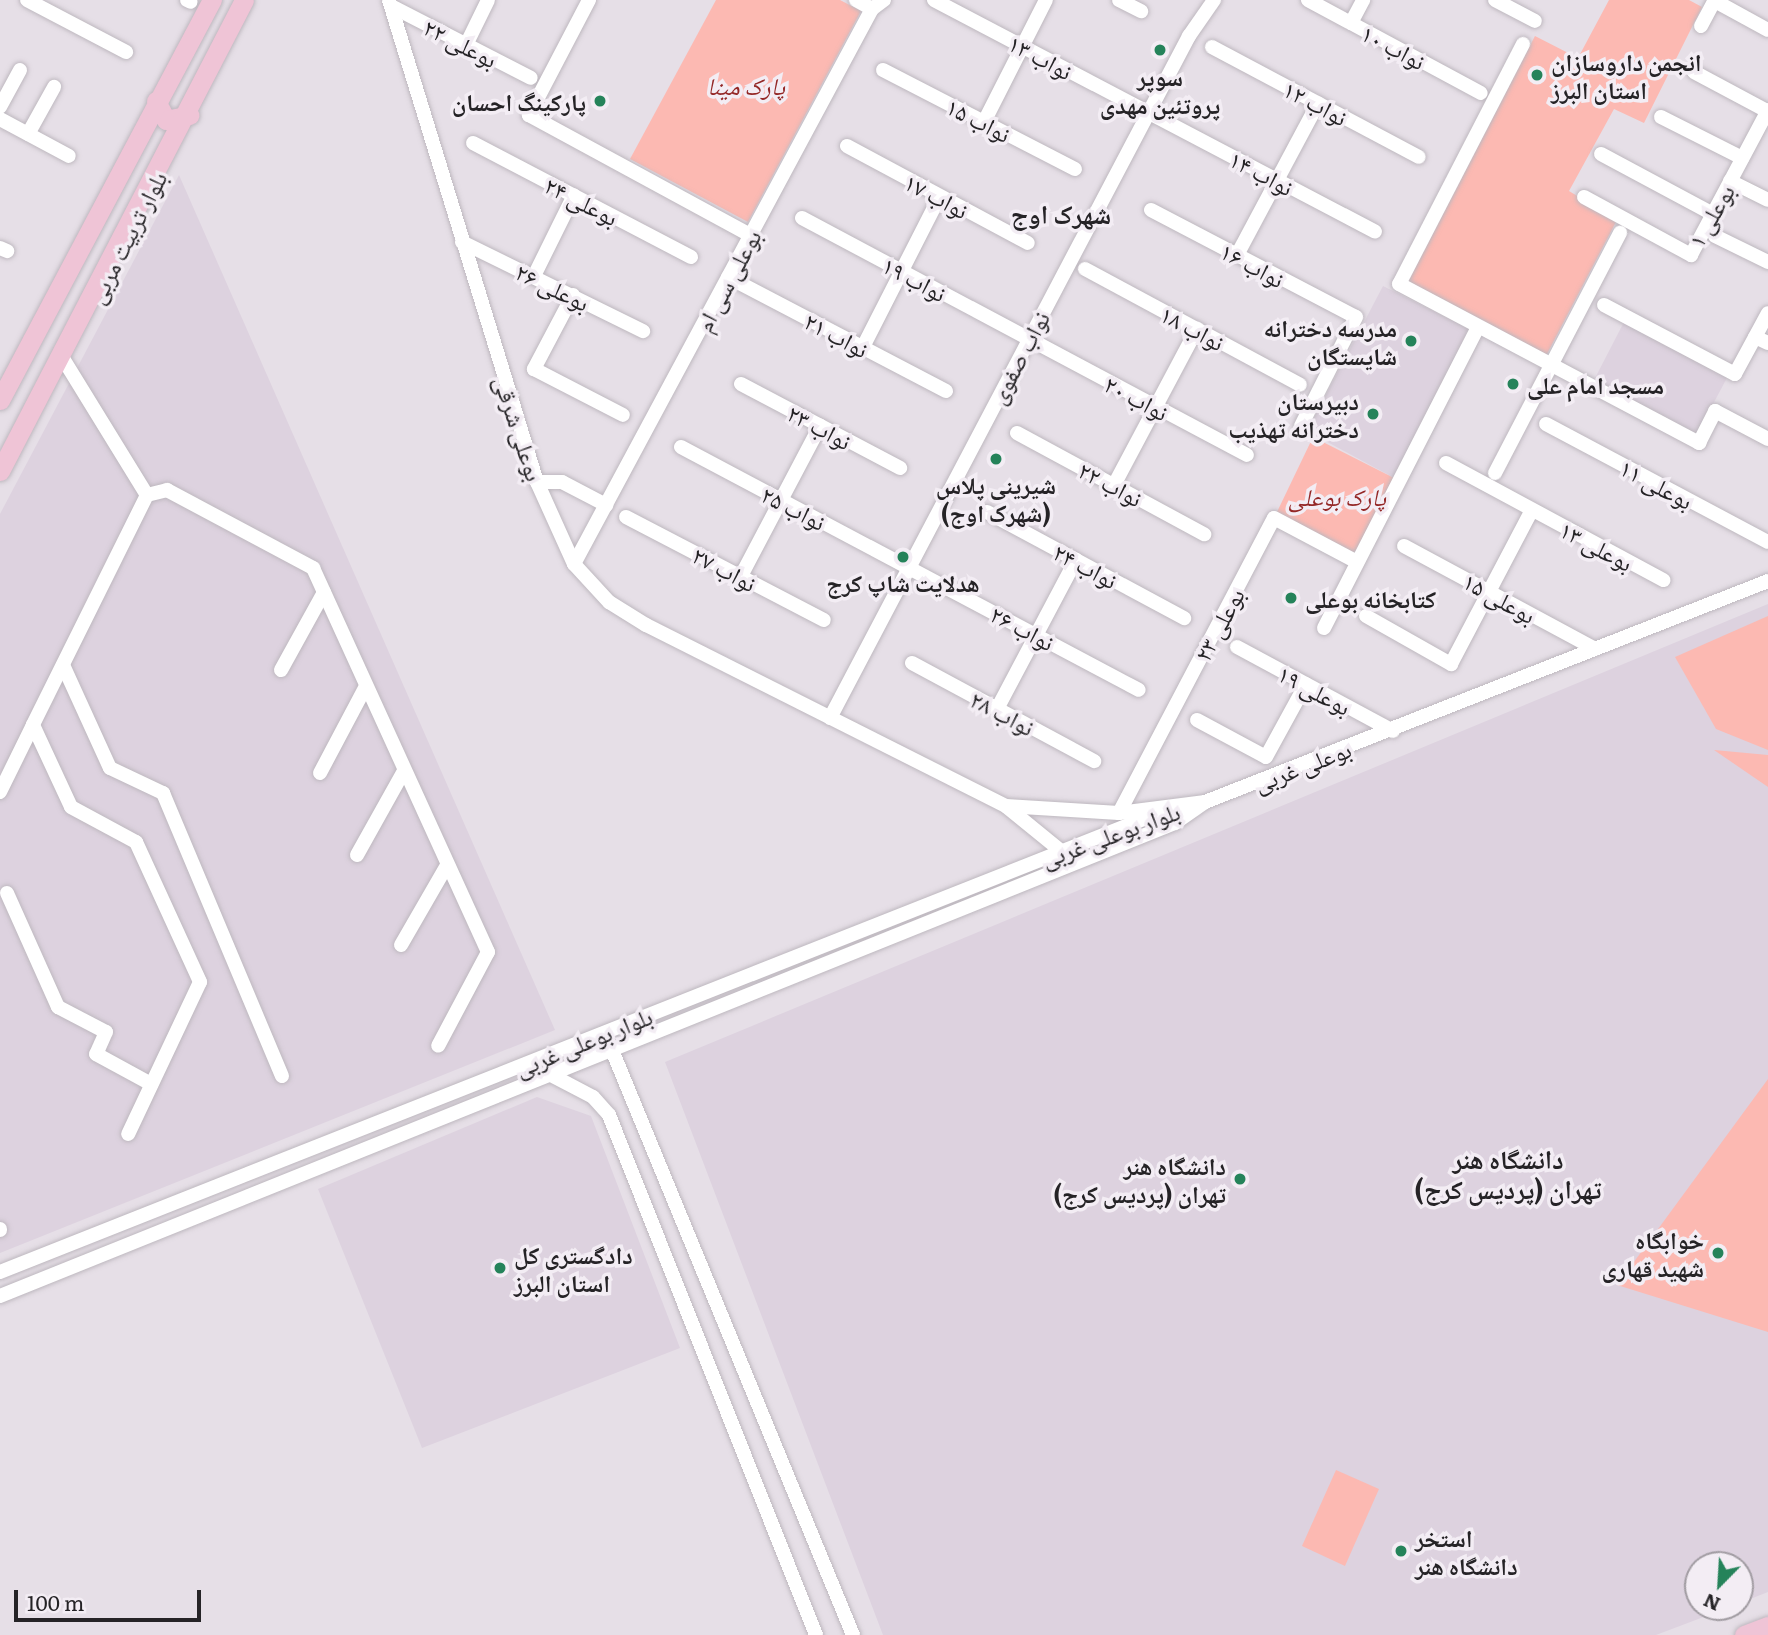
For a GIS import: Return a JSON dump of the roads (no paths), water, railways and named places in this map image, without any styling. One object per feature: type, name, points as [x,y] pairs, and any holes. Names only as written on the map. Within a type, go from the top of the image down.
[{"type":"main road","name":"بلوار تربیت مربی","points":[[0,400],[156,101],[212,0]]},
{"type":"main road","name":"بلوار تربیت مربی","points":[[0,471],[189,115],[244,0]]},
{"type":"main road","points":[[156,101],[166,120],[189,115]]},
{"type":"main road","points":[[1744,1635],[1768,1626]]},
{"type":"street","points":[[27,0],[50,5],[126,52]]},
{"type":"street","points":[[466,45],[488,0]]},
{"type":"street","points":[[589,0],[529,115],[750,235]]},
{"type":"street","points":[[856,0],[878,4]]},
{"type":"street","name":"نواب ۱۳","points":[[934,0],[1148,113]]},
{"type":"street","points":[[984,122],[1046,0]]},
{"type":"street","points":[[1119,0],[1142,12]]},
{"type":"street","name":"نواب صفوی","points":[[830,718],[908,565],[1148,113],[1214,0]]},
{"type":"street","name":"نواب ۱۰","points":[[1308,0],[1481,93]]},
{"type":"street","points":[[1351,23],[1363,0]]},
{"type":"street","points":[[1495,0],[1535,21]]},
{"type":"street","points":[[1701,26],[1715,1],[1768,30]]},
{"type":"street","name":"بوعلی ۲۲","points":[[390,3],[531,78]]},
{"type":"street","name":"بوعلی شرقی","points":[[390,3],[537,482],[574,564],[608,602],[646,625],[830,718]]},
{"type":"street","name":"بوعلی سی ام","points":[[574,564],[750,235],[878,4]]},
{"type":"street","points":[[1524,44],[1399,284],[1699,443],[1716,411],[1768,439]]},
{"type":"street","name":"نواب ۱۲","points":[[1212,47],[1419,157]]},
{"type":"street","points":[[0,107],[20,70]]},
{"type":"street","name":"نواب ۱۵","points":[[883,70],[1075,169]]},
{"type":"street","points":[[1693,72],[1768,111]]},
{"type":"street","points":[[28,134],[54,87]]},
{"type":"street","points":[[1237,255],[1318,103]]},
{"type":"street","name":"بوعلی ۱","points":[[1584,197],[1691,255],[1768,111]]},
{"type":"street","name":"نواب ۱۴","points":[[1148,113],[1375,232]]},
{"type":"street","points":[[1661,117],[1742,159]]},
{"type":"street","points":[[0,119],[69,156]]},
{"type":"street","name":"بوعلی ۲۴","points":[[473,143],[691,257]]},
{"type":"street","name":"نواب ۱۷","points":[[847,146],[1028,243]]},
{"type":"street","points":[[1601,154],[1713,214]]},
{"type":"street","points":[[1730,181],[1768,200]]},
{"type":"street","points":[[534,276],[574,195]]},
{"type":"street","points":[[863,347],[940,196]]},
{"type":"street","name":"نواب ۱۶","points":[[1151,210],[1356,317],[1301,426]]},
{"type":"street","name":"نواب ۱۹","points":[[802,218],[1028,339]]},
{"type":"street","points":[[1495,473],[1620,233]]},
{"type":"street","points":[[1715,236],[1768,262]]},
{"type":"street","name":"بوعلی ۲۶","points":[[462,242],[643,331]]},
{"type":"street","name":"نواب ۱۸","points":[[1085,269],[1300,385]]},
{"type":"street","name":"نواب ۲۱","points":[[728,277],[946,391]]},
{"type":"street","points":[[573,295],[534,369],[623,415]]},
{"type":"street","points":[[1604,305],[1735,374],[1762,340],[1768,313]]},
{"type":"street","points":[[1324,628],[1478,327]]},
{"type":"street","points":[[1114,485],[1197,329]]},
{"type":"street","name":"نواب ۲۰","points":[[1028,339],[1247,455]]},
{"type":"street","points":[[62,357],[147,495]]},
{"type":"street","name":"نواب ۲۳","points":[[741,384],[900,468]]},
{"type":"street","name":"بوعلی ۱۱","points":[[1546,424],[1768,542]]},
{"type":"street","points":[[741,576],[820,426]]},
{"type":"street","name":"نواب ۲۲","points":[[1017,433],[1204,534]]},
{"type":"street","name":"نواب ۲۵","points":[[681,447],[908,565]]},
{"type":"street","name":"بوعلی ۱۳","points":[[1446,463],[1663,580]]},
{"type":"street","points":[[537,482],[562,482],[606,505]]},
{"type":"street","points":[[0,792],[147,495],[167,490],[313,568],[446,867],[488,952],[438,1046]]},
{"type":"street","points":[[1366,616],[1451,664],[1532,510]]},
{"type":"street","name":"نواب ۲۴","points":[[987,512],[1184,618]]},
{"type":"street","name":"نواب ۲۷","points":[[626,517],[824,620]]},
{"type":"street","name":"بوعلی ۲۳","points":[[1119,813],[1274,518],[1357,562]]},
{"type":"street","name":"بوعلی ۱۵","points":[[1404,546],[1595,649]]},
{"type":"street","points":[[997,709],[1076,560]]},
{"type":"street","name":"نواب ۲۶","points":[[908,565],[1139,690]]},
{"type":"street","name":"بوعلی غربی","points":[[830,718],[1006,806],[1119,813],[1205,802],[1393,731],[1768,581]]},
{"type":"street","points":[[281,670],[324,592]]},
{"type":"street","name":"بوعلی ۱۹","points":[[1237,647],[1393,731]]},
{"type":"street","name":"نواب ۲۸","points":[[912,663],[1094,761]]},
{"type":"street","points":[[63,665],[110,768],[163,793],[282,1076]]},
{"type":"street","points":[[1197,720],[1266,757],[1306,684]]},
{"type":"street","points":[[320,773],[366,686]]},
{"type":"street","points":[[33,725],[71,807],[136,842],[200,982],[128,1134]]},
{"type":"street","points":[[357,855],[404,771]]},
{"type":"street","name":"بلوار بوعلی غربی","points":[[0,1272],[1167,809],[1205,802]]},
{"type":"street","name":"بلوار بوعلی غربی","points":[[0,1296],[553,1076],[1175,823],[1205,802]]},
{"type":"street","points":[[1006,806],[1064,850],[1071,865]]},
{"type":"street","points":[[401,945],[446,867]]},
{"type":"street","points":[[7,894],[58,1007],[106,1032],[96,1054],[151,1084]]},
{"type":"street","points":[[612,1050],[853,1635]]},
{"type":"street","points":[[553,1076],[593,1097],[609,1115],[816,1635]]},
{"type":"street","points":[[413,1108],[422,1126]]},
{"type":"street","points":[[174,1203],[182,1223]]},
{"type":"place","name":"سوپر پروتئین مهدی","points":[[1160,50]]},
{"type":"place","name":"انجمن داروسازان استان البرز","points":[[1537,75]]},
{"type":"place","name":"پارکینگ احسان","points":[[600,101]]},
{"type":"place","name":"مدرسه دخترانه شایستگان","points":[[1411,341]]},
{"type":"place","name":"مسجد امام علی","points":[[1513,384]]},
{"type":"place","name":"دبیرستان دخترانه تهذیب","points":[[1373,414]]},
{"type":"place","name":"شیرینی پلاس (شهرک اوج)","points":[[996,459]]},
{"type":"place","name":"هدلایت شاپ کرج","points":[[903,557]]},
{"type":"place","name":"کتابخانه بوعلی","points":[[1291,598]]},
{"type":"place","name":"دانشگاه هنر تهران (پردیس کرج)","points":[[1240,1179]]},
{"type":"place","name":"خوابگاه شهید قهاری","points":[[1718,1253]]},
{"type":"place","name":"دادگستری کل استان البرز","points":[[500,1268]]},
{"type":"place","name":"استخر دانشگاه هنر","points":[[1401,1551]]},
{"type":"district","name":"شهرک اوج","points":[[1061,213]]},
{"type":"district","name":"دانشگاه هنر تهران (پردیس کرج)","points":[[1508,1173]]},
{"type":"park label","name":"پارک مینا","points":[[746,85]]},
{"type":"park label","name":"پارک بوعلی","points":[[1337,496]]}]
